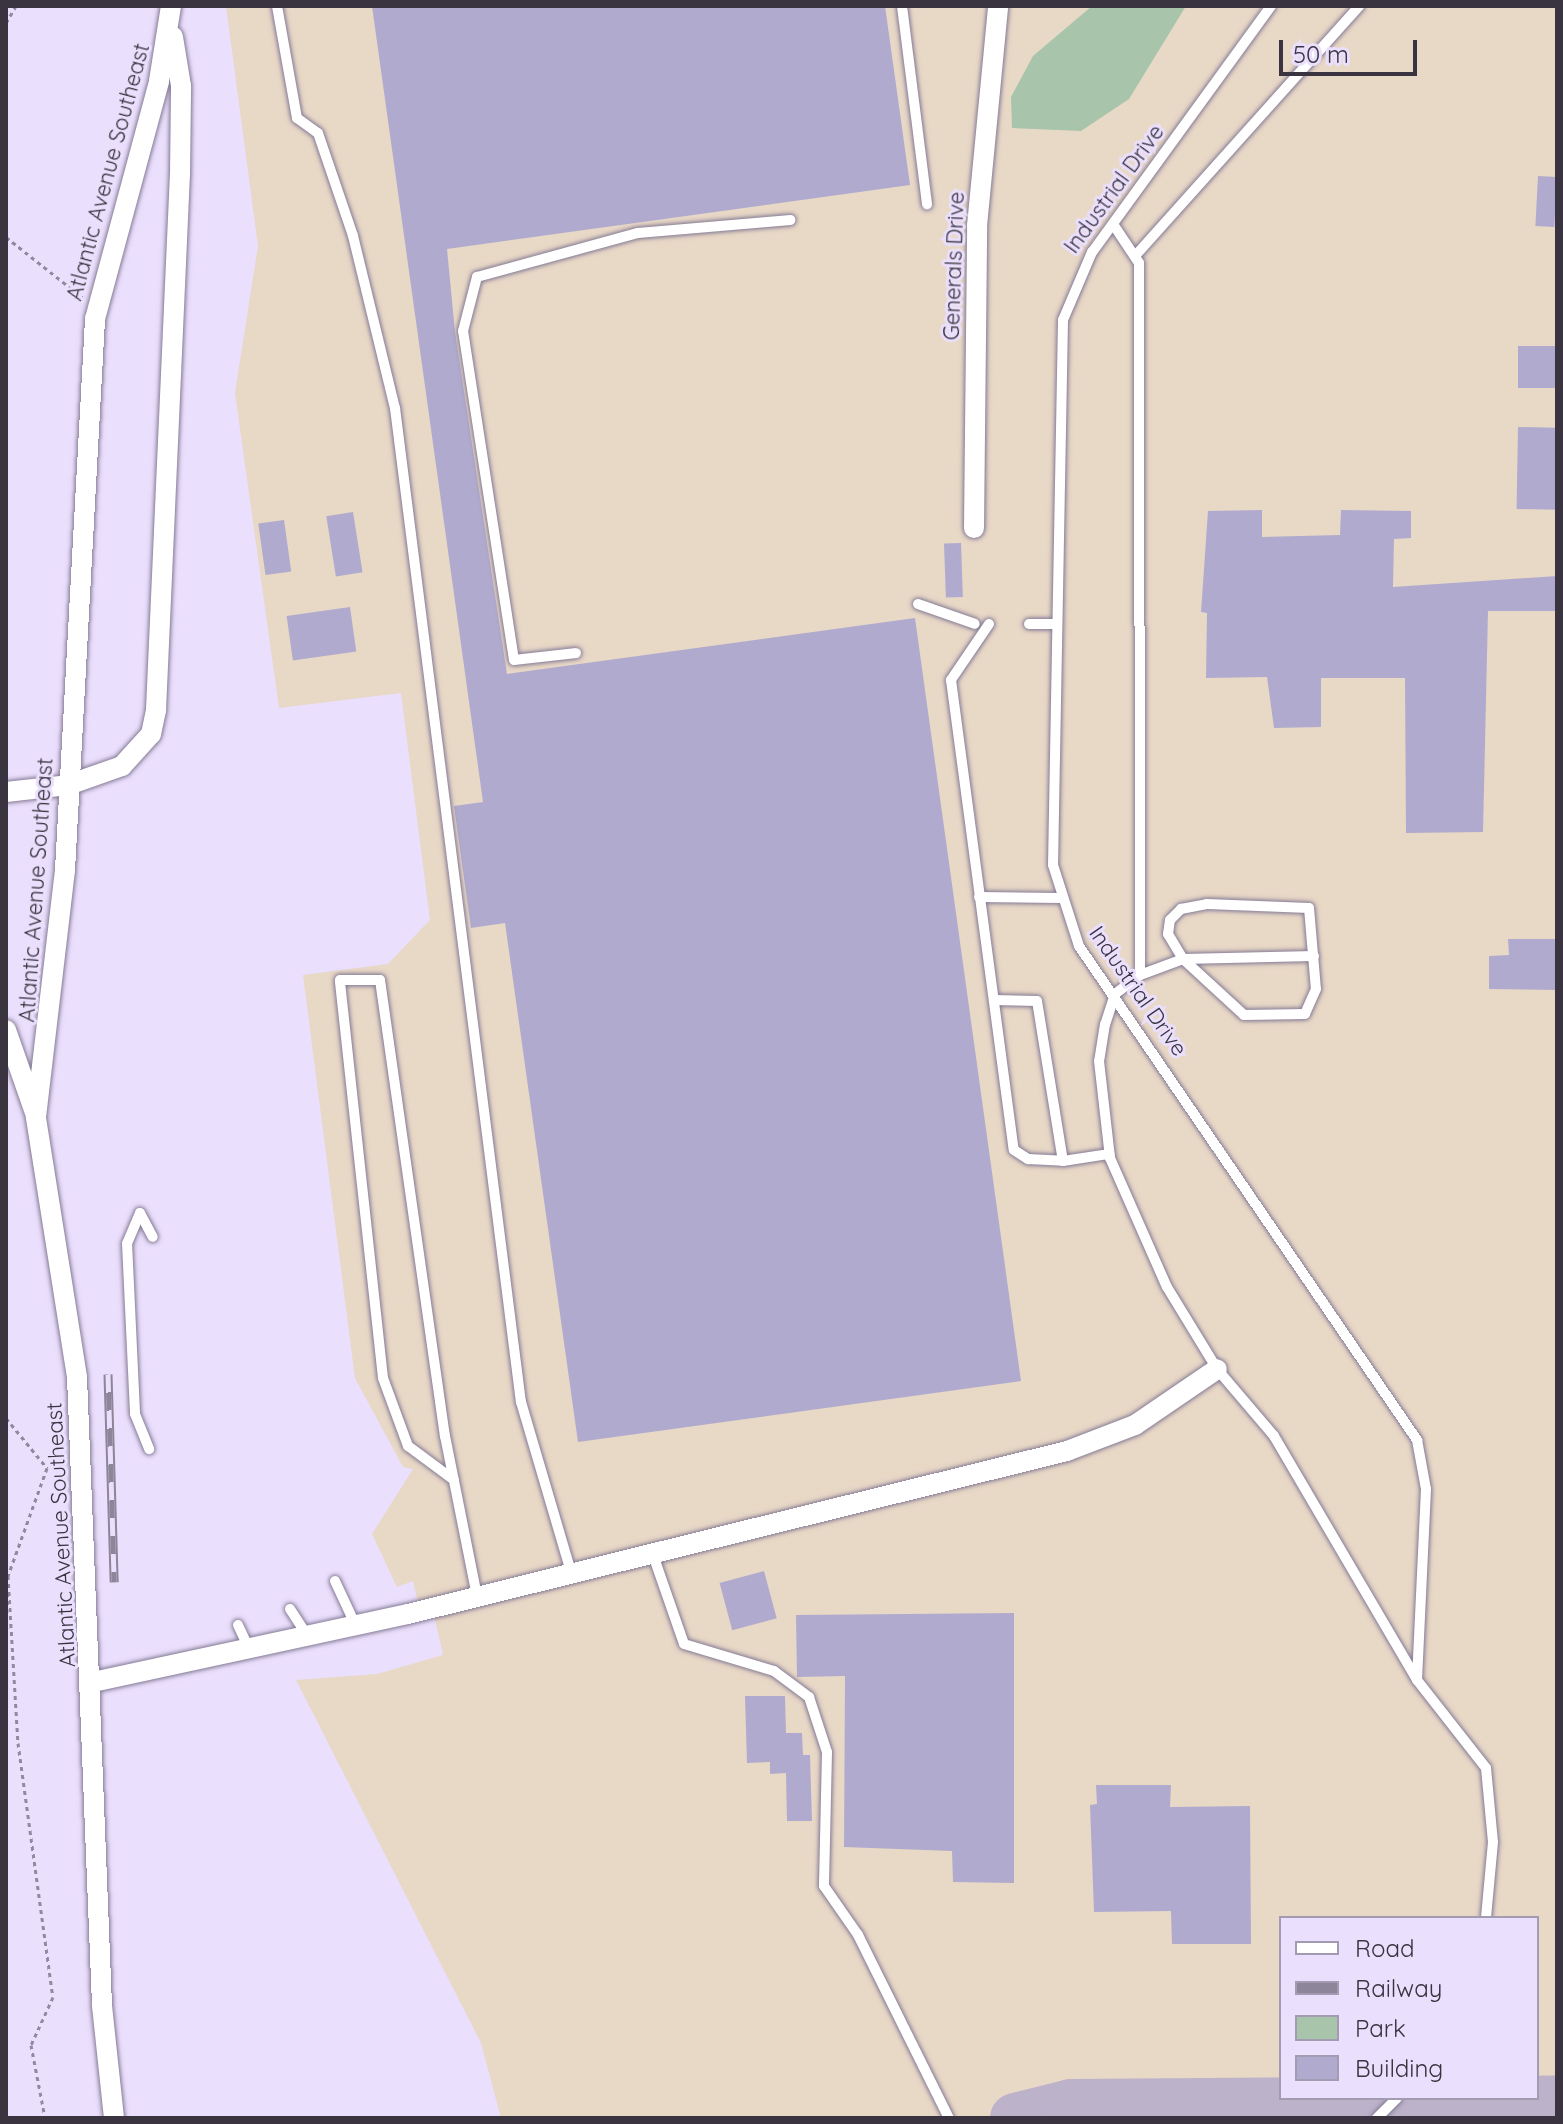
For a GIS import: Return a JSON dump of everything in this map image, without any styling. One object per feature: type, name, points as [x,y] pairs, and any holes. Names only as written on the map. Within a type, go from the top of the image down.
[{"type":"street","name":"Generals Drive","points":[[974,528],[977,226],[998,6]]},
{"type":"street","points":[[6,792],[68,785],[122,766],[151,734],[156,710],[180,174],[181,86],[171,14]]},
{"type":"street","name":"Atlantic Avenue Southeast","points":[[114,2118],[102,2005],[93,1682],[77,1377],[36,1117],[59,955],[95,319],[171,14]]},
{"type":"street","points":[[6,1030],[36,1117]]},
{"type":"street","points":[[93,1682],[356,1626],[1090,1444],[1135,1425],[1217,1369]]},
{"type":"lane","points":[[277,6],[297,118],[318,133],[353,236],[395,408],[521,1402],[571,1572]]},
{"type":"lane","points":[[902,6],[927,204]]},
{"type":"lane","name":"Industrial Drive","points":[[1271,6],[1073,283],[1063,320],[1055,624],[1053,865],[1060,898],[1079,946],[1115,994],[1417,1440],[1426,1489],[1417,1680]]},
{"type":"lane","points":[[1135,256],[1359,6]]},
{"type":"lane","points":[[576,653],[514,660],[463,331],[477,277],[638,233],[790,220]]},
{"type":"lane","points":[[1113,224],[1135,256],[1140,975]]},
{"type":"lane","points":[[918,604],[975,624]]},
{"type":"lane","points":[[989,624],[951,680],[1014,1150],[1063,1161],[1109,1154]]},
{"type":"lane","points":[[1029,624],[1055,624]]},
{"type":"lane","points":[[979,897],[1060,898]]},
{"type":"lane","points":[[1207,904],[1309,908],[1314,956],[1314,1004],[1305,1014],[1244,1015],[1183,959],[1168,934],[1170,920],[1181,909],[1207,904]]},
{"type":"lane","points":[[1314,956],[1183,959],[1140,975],[1115,994],[1099,1061],[1109,1154],[1139,1236],[1217,1369],[1274,1436],[1417,1680],[1486,1768],[1493,1842],[1486,1916]]},
{"type":"lane","points":[[454,1480],[408,1446],[383,1378],[340,980],[380,980],[454,1480],[477,1596]]},
{"type":"lane","points":[[994,1000],[1037,1001],[1063,1161]]},
{"type":"lane","points":[[149,1449],[135,1414],[127,1243],[140,1213],[153,1237]]},
{"type":"lane","points":[[652,1552],[684,1644],[774,1671],[809,1697],[827,1752],[824,1886],[858,1935],[949,2118]]},
{"type":"lane","points":[[335,1581],[356,1626]]},
{"type":"lane","points":[[290,1609],[308,1637]]},
{"type":"lane","points":[[238,1625],[249,1651]]},
{"type":"lane","points":[[1377,2118],[1395,2100]]},
{"type":"path","points":[[6,23],[16,6]]},
{"type":"path","points":[[6,237],[82,297]]},
{"type":"path","points":[[6,1418],[47,1468],[8,1576],[18,1743],[53,1997],[31,2045],[45,2118]]},
{"type":"shaded area","points":[[226,6],[1557,6],[1557,2118],[501,2118],[481,2043],[296,1680],[377,1674],[443,1655],[432,1606],[419,1607],[413,1581],[397,1587],[372,1534],[413,1469],[403,1467],[355,1378],[303,975],[388,964],[430,920],[401,693],[279,708],[235,393],[258,246]]},
{"type":"green space","points":[[1092,6],[1186,6],[1129,99],[1081,131],[1012,128],[1011,97],[1033,56]]},
{"type":"building","points":[[372,6],[885,6],[910,185],[447,249],[455,332],[507,674],[915,618],[1021,1381],[578,1442],[505,923],[471,928],[454,806],[483,802]]},
{"type":"building","points":[[1538,176],[1557,177],[1554,227],[1535,226]]},
{"type":"building","points":[[1518,346],[1557,346],[1557,388],[1518,388]]},
{"type":"building","points":[[1518,427],[1557,428],[1556,510],[1517,509]]},
{"type":"building","points":[[1262,510],[1262,537],[1340,535],[1341,510],[1411,511],[1411,538],[1394,539],[1393,587],[1557,576],[1557,611],[1488,611],[1483,832],[1406,833],[1405,678],[1321,678],[1321,727],[1274,728],[1267,677],[1206,678],[1207,613],[1201,612],[1208,511]]},
{"type":"building","points":[[353,512],[363,572],[336,576],[326,516]]},
{"type":"building","points":[[284,520],[291,571],[265,575],[258,524]]},
{"type":"building","points":[[961,543],[963,597],[946,598],[944,544]]},
{"type":"building","points":[[350,607],[356,652],[293,660],[287,616]]},
{"type":"building","points":[[1508,939],[1557,939],[1557,990],[1489,989],[1489,956],[1509,955]]},
{"type":"building","points":[[764,1571],[777,1618],[732,1630],[720,1583]]},
{"type":"building","points":[[1014,1613],[1014,1883],[953,1882],[952,1851],[844,1847],[845,1676],[797,1677],[796,1615]]},
{"type":"building","points":[[745,1696],[785,1696],[786,1733],[802,1733],[803,1755],[810,1755],[812,1821],[787,1821],[786,1773],[770,1774],[770,1762],[747,1763]]},
{"type":"building","points":[[1096,1785],[1171,1785],[1170,1807],[1250,1806],[1251,1944],[1172,1944],[1171,1911],[1094,1912],[1090,1805],[1097,1804]]},
{"type":"taxiway","points":[[1015,2118],[1071,2104],[1557,2101]]},
{"type":"railway","points":[[108,1374],[114,1582]]}]
